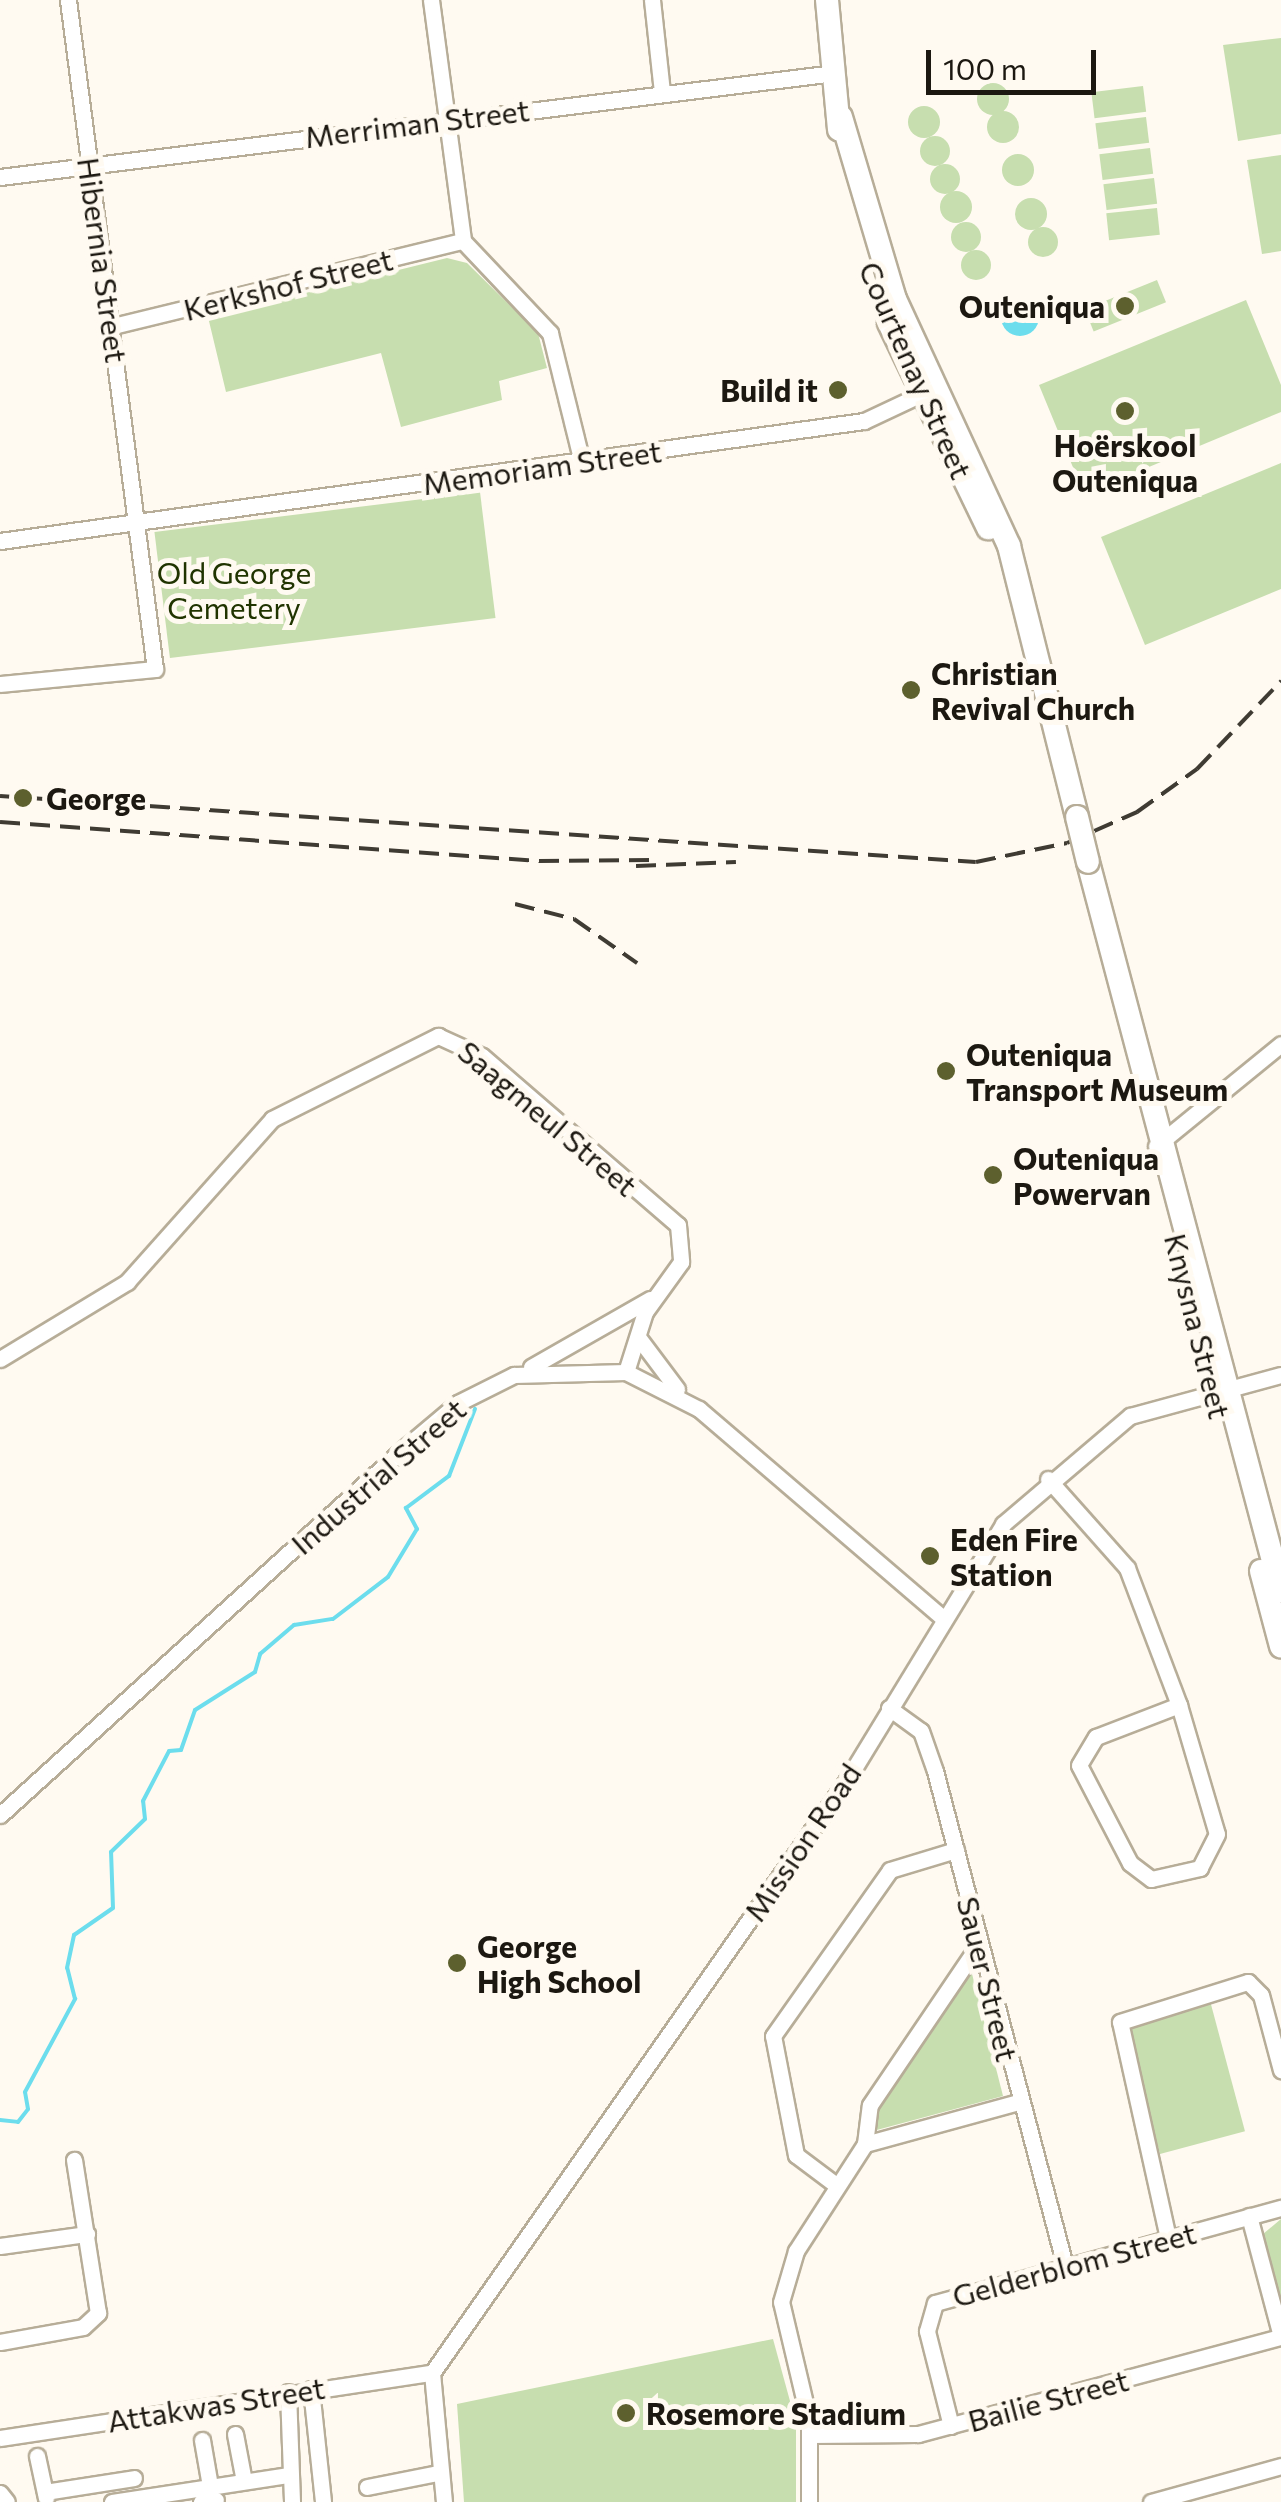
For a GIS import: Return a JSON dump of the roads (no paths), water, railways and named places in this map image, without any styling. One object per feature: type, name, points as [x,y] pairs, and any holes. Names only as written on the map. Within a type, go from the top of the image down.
[{"type":"highway","name":"Courtenay Street","points":[[827,0],[840,117],[887,278],[1023,614],[1088,862]]},
{"type":"highway","name":"Knysna Street","points":[[1088,862],[1281,1646]]},
{"type":"highway","name":"Knysna Street","points":[[1220,1388],[1281,1591]]},
{"type":"street","name":"Hibernia Street","points":[[0,684],[155,669],[68,0]]},
{"type":"street","points":[[431,0],[463,241],[550,333],[582,462]]},
{"type":"street","points":[[652,0],[662,92]]},
{"type":"street","name":"Merriman Street","points":[[0,177],[448,118],[834,73]]},
{"type":"street","name":"Kerkshof Street","points":[[113,326],[463,241]]},
{"type":"street","name":"Memoriam Street","points":[[0,541],[864,422],[931,390]]},
{"type":"street","name":"Saagmeul Street","points":[[0,1359],[127,1282],[272,1119],[438,1036],[482,1056],[678,1225],[682,1262],[656,1295],[626,1372]]},
{"type":"street","points":[[1159,1144],[1281,1044]]},
{"type":"street","points":[[514,1375],[656,1295]]},
{"type":"street","points":[[638,1336],[699,1409]]},
{"type":"street","name":"Industrial Street","points":[[0,1815],[458,1402],[514,1375],[626,1372],[699,1409],[943,1618]]},
{"type":"street","name":"Mission Road","points":[[432,2373],[889,1708],[1003,1524],[1048,1479],[1130,1416],[1220,1388],[1281,1375]]},
{"type":"street","points":[[1048,1479],[1126,1568],[1179,1706],[1217,1844],[1200,1868],[1151,1878],[1130,1863],[1079,1765],[1096,1738],[1179,1706]]},
{"type":"street","name":"Sauer Street","points":[[889,1708],[922,1731],[1066,2266]]},
{"type":"street","points":[[836,2185],[796,2155],[773,2036],[890,1870],[956,1850]]},
{"type":"street","points":[[809,2502],[811,2435],[781,2289],[836,2185],[865,2144],[870,2105],[979,1944]]},
{"type":"street","points":[[1168,2238],[1120,2022],[1248,1982],[1261,1995],[1281,2070]]},
{"type":"street","points":[[865,2144],[1019,2102]]},
{"type":"street","points":[[0,2342],[95,2319],[87,2234],[74,2160]]},
{"type":"street","name":"Gelderblom Street","points":[[952,2426],[926,2332],[930,2309],[1066,2266],[1281,2208]]},
{"type":"street","points":[[1249,2216],[1281,2336]]},
{"type":"street","points":[[0,2246],[87,2234]]},
{"type":"street","name":"Bailie Street","points":[[811,2435],[952,2426],[1281,2336]]},
{"type":"street","points":[[432,2373],[438,2473],[444,2502]]},
{"type":"street","name":"Attakwas Street","points":[[0,2438],[432,2373]]},
{"type":"street","points":[[311,2389],[323,2502]]},
{"type":"street","points":[[288,2392],[292,2502]]},
{"type":"street","points":[[235,2434],[244,2481]]},
{"type":"street","points":[[202,2440],[209,2496]]},
{"type":"street","points":[[205,2459],[239,2454]]},
{"type":"street","points":[[37,2456],[42,2499],[134,2478]]},
{"type":"street","points":[[1151,2502],[1281,2466]]},
{"type":"street","points":[[366,2487],[438,2473]]},
{"type":"street","points":[[102,2484],[109,2502],[209,2496],[244,2481],[288,2474]]},
{"type":"street","points":[[0,2494],[8,2502]]},
{"type":"water","name":"Outeniqua","points":[[1020,298],[1033,304],[1039,317],[1033,330],[1020,336],[1007,330],[1001,317],[1007,304]]},
{"type":"waterway","points":[[0,2120],[18,2122],[28,2109],[25,2092],[75,1999],[67,1968],[74,1935],[113,1908],[111,1852],[145,1819],[143,1801],[169,1751],[181,1750],[195,1710],[255,1672],[260,1654],[294,1625],[333,1619],[388,1577],[417,1529],[406,1508],[449,1476],[475,1409]]},
{"type":"railway","points":[[0,796],[976,862],[1067,843],[1137,812],[1197,769],[1281,681]]},
{"type":"railway","points":[[0,822],[539,861],[652,860]]},
{"type":"railway","points":[[636,866],[736,862]]},
{"type":"railway","points":[[515,904],[574,919],[637,963]]},
{"type":"place","name":"Outeniqua","points":[[1125,306]]},
{"type":"place","name":"Build it","points":[[838,390]]},
{"type":"place","name":"Hoërskool Outeniqua","points":[[1125,411]]},
{"type":"place","name":"Christian Revival Church","points":[[911,690]]},
{"type":"place","name":"George","points":[[23,798]]},
{"type":"place","name":"Outeniqua Transport Museum","points":[[946,1071]]},
{"type":"place","name":"Outeniqua Powervan","points":[[993,1175]]},
{"type":"place","name":"Eden Fire Station","points":[[930,1556]]},
{"type":"place","name":"George High School","points":[[457,1963]]},
{"type":"place","name":"Rosemore Stadium","points":[[626,2413]]},
{"type":"park label","name":"Old George Cemetery","points":[[234,589]]}]
